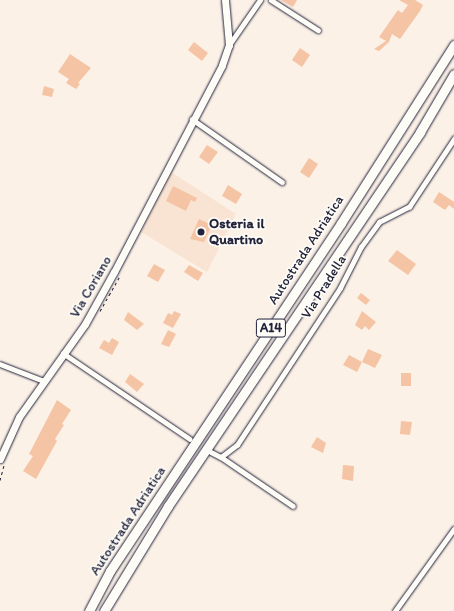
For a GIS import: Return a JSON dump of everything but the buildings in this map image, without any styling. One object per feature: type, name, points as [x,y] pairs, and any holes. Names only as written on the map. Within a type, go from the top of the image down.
[{"type":"highway","name":"Autostrada Adriatica","points":[[89,611],[110,571],[336,230],[454,45]]},
{"type":"highway","name":"Autostrada Adriatica","points":[[104,611],[168,506],[420,132],[454,74]]},
{"type":"main road","name":"Via Coriano","points":[[0,459],[19,417],[85,324],[114,272],[192,119],[222,64],[229,45],[225,0]]},
{"type":"street","points":[[229,45],[260,0]]},
{"type":"street","points":[[271,0],[318,30]]},
{"type":"street","points":[[192,119],[282,182]]},
{"type":"street","name":"Via Pradella","points":[[221,457],[237,445],[265,403],[340,288],[367,238],[379,222],[409,207],[454,139]]},
{"type":"street","points":[[63,353],[190,439]]},
{"type":"street","points":[[0,364],[44,381]]},
{"type":"street","points":[[211,452],[221,457],[293,506]]},
{"type":"street","points":[[395,611],[454,529]]},
{"type":"shaded area","points":[[171,172],[236,214],[207,272],[141,232]]},
{"type":"place","name":"Osteria il Quartino","points":[[201,232]]}]
